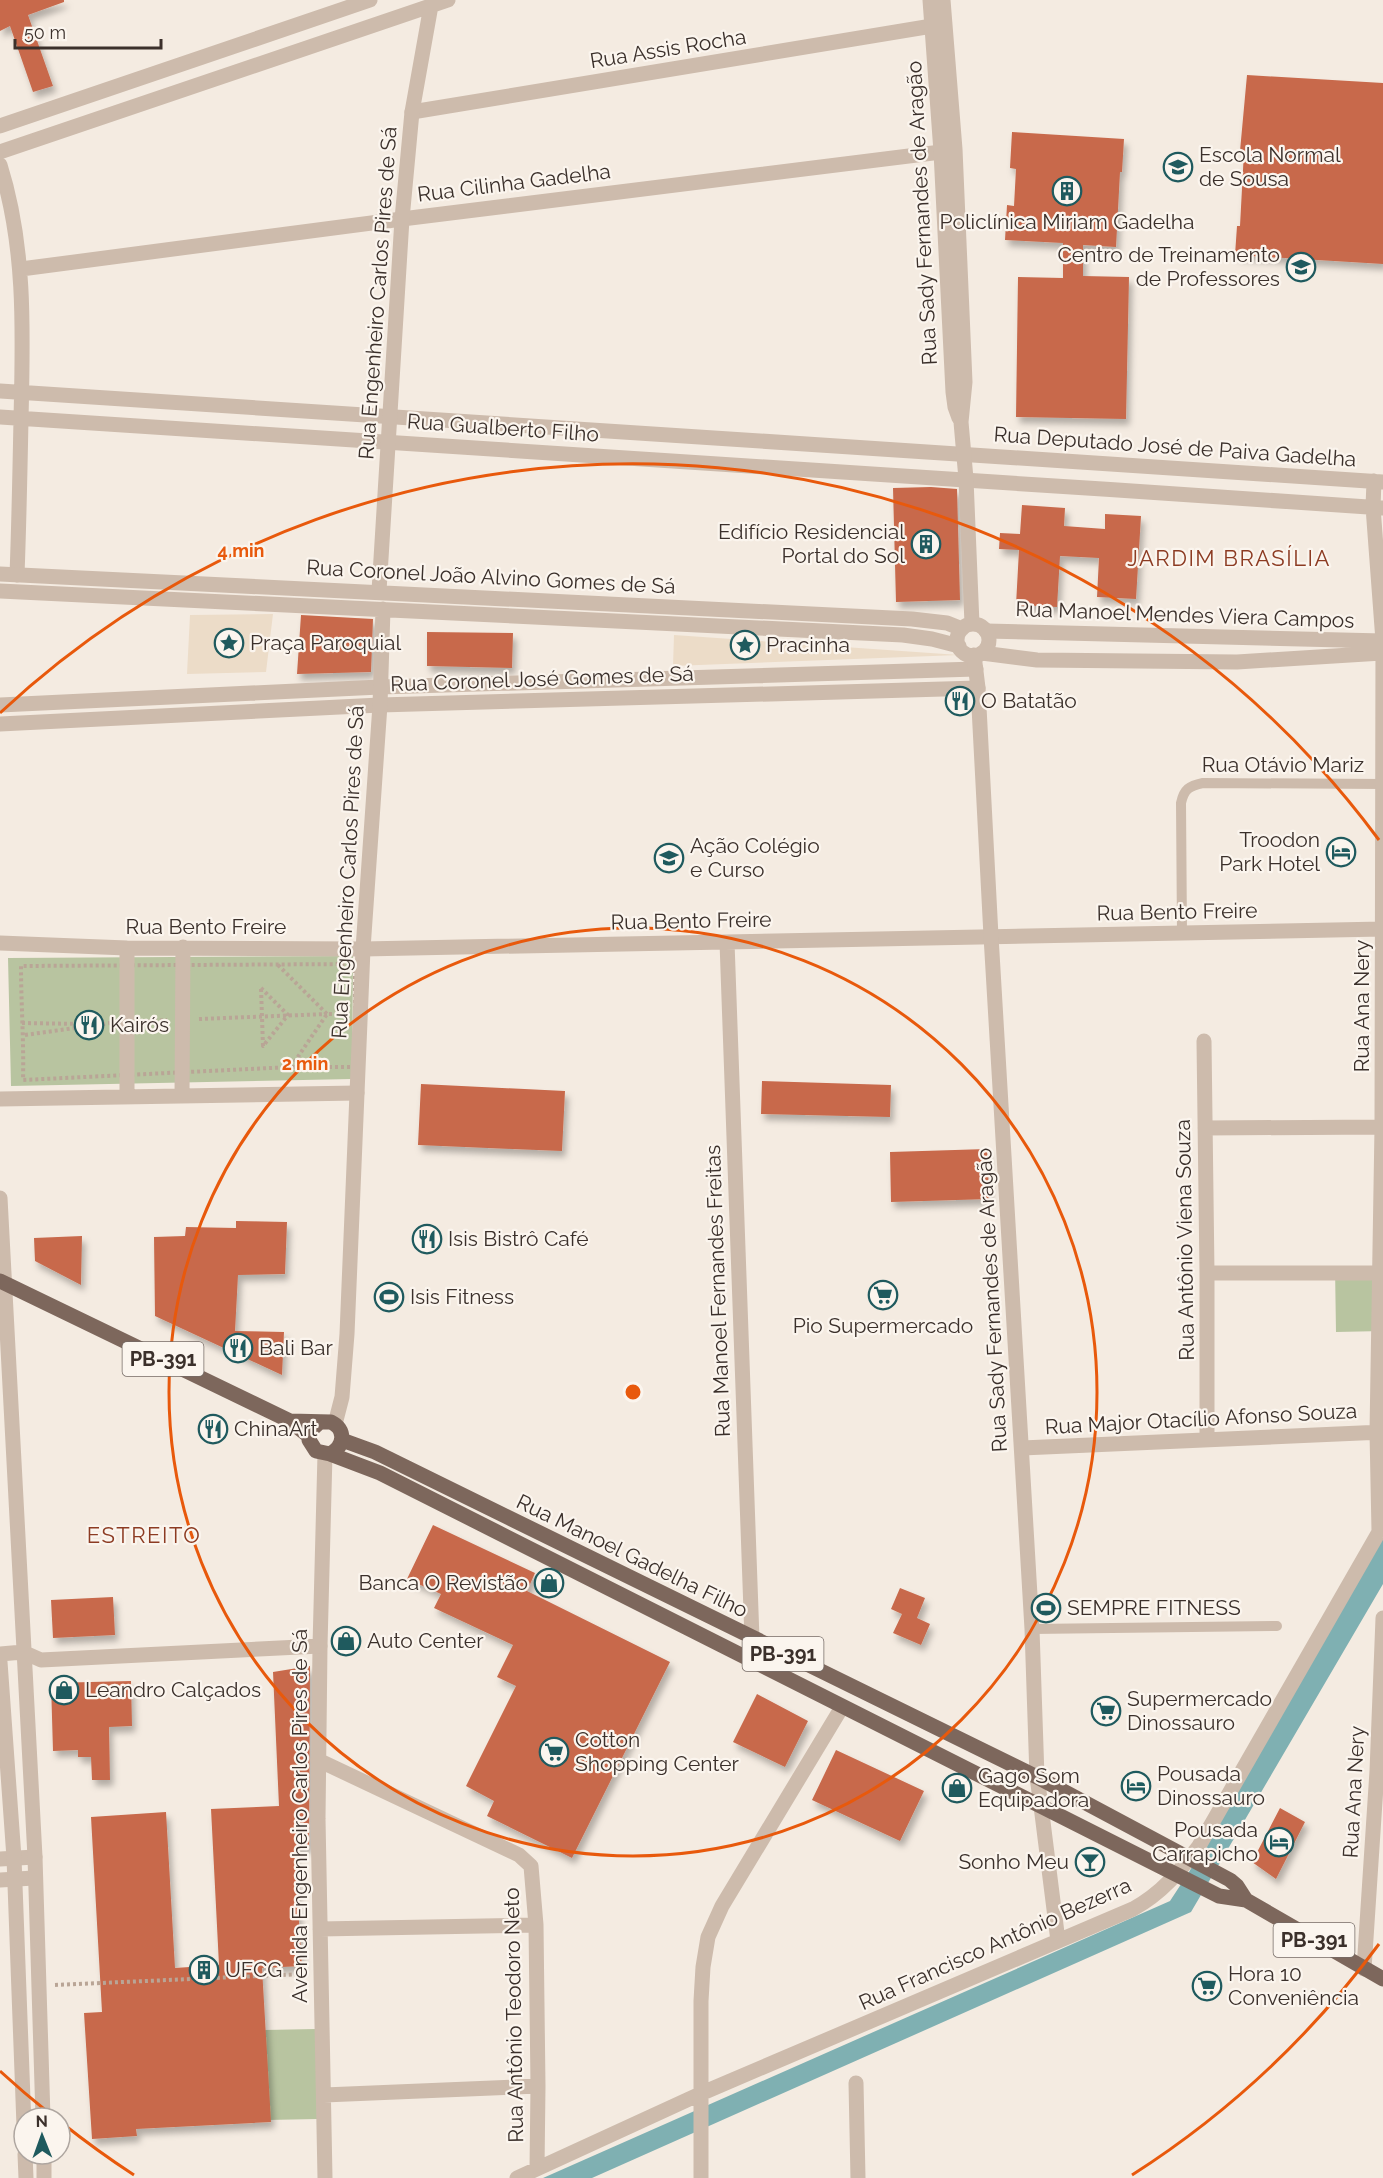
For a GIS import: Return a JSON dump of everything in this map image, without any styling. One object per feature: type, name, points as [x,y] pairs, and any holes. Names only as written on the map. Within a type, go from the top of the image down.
[{"type":"main road","name":"PB-391","points":[[2,1282],[290,1421],[309,1436]]},
{"type":"main road","name":"PB-391","points":[[290,1421],[328,1423]]},
{"type":"main road","points":[[328,1423],[341,1431],[342,1440],[339,1448],[328,1454],[313,1448],[309,1436],[313,1427],[328,1423]]},
{"type":"main road","name":"Rua Manoel Gadelha Filho","points":[[342,1440],[375,1452],[1037,1777],[1195,1860]]},
{"type":"main road","name":"Rua Manoel Gadelha Filho","points":[[328,1454],[380,1473],[1181,1877]]},
{"type":"main road","name":"PB-391","points":[[1195,1860],[1230,1880],[1246,1900]]},
{"type":"main road","name":"PB-391","points":[[1181,1877],[1219,1896],[1246,1900],[1383,1979]]},
{"type":"street","points":[[0,126],[370,0]]},
{"type":"street","points":[[0,152],[432,3],[448,0]]},
{"type":"street","name":"Rua Sady Fernandes de Aragão","points":[[930,0],[941,152],[953,392],[955,407],[961,422]]},
{"type":"street","name":"Rua Sady Fernandes de Aragão","points":[[943,0],[955,149],[965,382],[961,422],[966,479],[967,626]]},
{"type":"street","name":"Rua Engenheiro Carlos Pires de Sá","points":[[328,1423],[344,1379],[363,949],[380,705],[376,608],[367,598],[375,592],[412,112],[432,3]]},
{"type":"street","name":"Rua Assis Rocha","points":[[412,112],[932,26]]},
{"type":"street","name":"Rua Cilinha Gadelha","points":[[21,269],[941,152]]},
{"type":"street","points":[[0,165],[15,225],[21,269],[22,393],[17,575]]},
{"type":"street","name":"Rua Gualberto Filho","points":[[0,391],[964,453]]},
{"type":"street","points":[[186,428],[190,404]]},
{"type":"street","name":"Rua Gualberto Filho","points":[[0,417],[387,440],[652,460],[966,479]]},
{"type":"street","points":[[652,460],[655,434]]},
{"type":"street","points":[[837,471],[840,446]]},
{"type":"street","name":"Rua Deputado José de Paiva Gadelha","points":[[964,453],[1379,481]]},
{"type":"street","points":[[1173,492],[1175,467]]},
{"type":"street","points":[[1264,498],[1267,473]]},
{"type":"street","points":[[966,479],[1378,507]]},
{"type":"street","name":"Rua Ana Nery","points":[[1379,481],[1383,645],[1381,1528]]},
{"type":"street","name":"Rua Coronel João Alvino Gomes de Sá","points":[[0,574],[766,611],[912,619],[967,626]]},
{"type":"street","points":[[185,583],[185,599]]},
{"type":"street","name":"Rua Coronel João Alvino Gomes de Sá","points":[[0,591],[903,635],[959,646]]},
{"type":"street","points":[[410,610],[413,603],[411,594]]},
{"type":"street","points":[[504,615],[505,598]]},
{"type":"street","points":[[636,622],[638,605]]},
{"type":"street","points":[[764,628],[766,611]]},
{"type":"street","points":[[978,659],[989,642],[986,631],[982,627],[967,626],[958,637],[959,646],[965,653],[978,659],[1237,662],[1383,645]]},
{"type":"street","name":"Rua Manoel Mendes Viera Campos","points":[[986,631],[1383,645]]},
{"type":"street","name":"Rua Sady Fernandes de Aragão","points":[[978,659],[991,936],[1032,1629],[1037,1777],[1058,1941]]},
{"type":"street","name":"Rua Coronel José Gomes de Sá","points":[[0,705],[978,659]]},
{"type":"street","name":"Rua Coronel José Gomes de Sá","points":[[0,724],[380,705],[978,688]]},
{"type":"street","name":"Rua Bento Freire","points":[[0,943],[127,948],[363,949],[1383,929]]},
{"type":"street","name":"Rua Manoel Fernandes Freitas","points":[[727,942],[752,1639]]},
{"type":"street","points":[[182,1096],[183,947]]},
{"type":"street","points":[[127,948],[127,1097]]},
{"type":"street","name":"Rua Antônio Viena Souza","points":[[1204,1041],[1207,1439]]},
{"type":"street","points":[[0,1099],[357,1093]]},
{"type":"street","points":[[1205,1128],[1383,1127]]},
{"type":"street","points":[[0,1198],[7,1438],[35,1857],[43,2106]]},
{"type":"street","points":[[1207,1273],[1381,1273]]},
{"type":"street","name":"Rua Major Otacílio Afonso Souza","points":[[1022,1448],[1380,1432]]},
{"type":"street","name":"Avenida Engenheiro Carlos Pires de Sá","points":[[325,2178],[318,1760],[328,1454]]},
{"type":"street","name":"Rua Francisco Antônio Bezerra","points":[[517,2178],[1133,1909],[1153,1898],[1181,1877],[1195,1860],[1199,1846],[1381,1528]]},
{"type":"street","name":"Rua Ana Nery","points":[[1364,1969],[1380,1772],[1383,1618]]},
{"type":"street","points":[[0,1654],[23,1652],[41,1660],[320,1646]]},
{"type":"street","points":[[0,1672],[24,1670],[41,1660]]},
{"type":"street","points":[[0,1662],[7,1880],[23,2106]]},
{"type":"street","points":[[701,2178],[701,2001],[708,1937],[722,1906],[842,1707]]},
{"type":"street","name":"Rua Antônio Teodoro Neto","points":[[318,1760],[519,1855],[532,1871],[536,1925],[537,2169]]},
{"type":"street","points":[[7,1858],[35,1857]]},
{"type":"street","points":[[7,1880],[34,1878]]},
{"type":"street","points":[[320,1929],[536,1925]]},
{"type":"street","points":[[856,2083],[858,2178]]},
{"type":"street","points":[[324,2095],[538,2086]]},
{"type":"lane","name":"Rua Otávio Mariz","points":[[1182,934],[1181,803],[1184,792],[1191,786],[1203,783],[1383,784]]},
{"type":"lane","points":[[1032,1629],[1277,1626]]},
{"type":"path","points":[[278,964],[327,1014],[355,1014]]},
{"type":"path","points":[[261,988],[288,1015],[263,1047],[262,1015],[261,988]]},
{"type":"path","points":[[291,1067],[327,1014]]},
{"type":"path","points":[[22,1023],[98,1024]]},
{"type":"path","points":[[39,1986],[321,1973]]},
{"type":"green space","points":[[353,956],[352,1079],[11,1086],[8,958]]},
{"type":"green space","points":[[1335,1267],[1383,1267],[1383,1331],[1336,1332]]},
{"type":"green space","points":[[316,2029],[317,2119],[267,2120],[265,2030]]},
{"type":"shaded area","name":"Praça Paroquial","points":[[273,614],[266,672],[187,674],[190,615]]},
{"type":"shaded area","name":"Pracinha","points":[[674,635],[959,655],[673,666]]},
{"type":"water","points":[[1383,1538],[1383,1584],[1191,1912],[592,2178],[543,2178],[1170,1901]]},
{"type":"building","points":[[0,0],[64,0],[64,2],[28,15],[53,86],[33,92],[10,26],[0,31]]},
{"type":"building","points":[[1247,75],[1383,83],[1383,264],[1235,255],[1237,226],[1240,226],[1244,151],[1240,151]]},
{"type":"building","points":[[1012,132],[1124,139],[1116,247],[1083,245],[1083,276],[1129,277],[1126,419],[1016,417],[1018,277],[1063,278],[1063,243],[1005,240],[1007,205],[1014,206],[1016,169],[1010,168]]},
{"type":"building","name":"Edifício Residencial Portal do Sol","points":[[893,488],[957,489],[960,600],[896,602]]},
{"type":"building","points":[[1022,505],[1065,508],[1064,526],[1105,529],[1105,514],[1141,516],[1136,599],[1097,597],[1099,558],[1060,556],[1057,607],[1016,605],[1019,550],[999,549],[1000,533],[1020,534]]},
{"type":"building","points":[[301,615],[373,619],[371,672],[297,674]]},
{"type":"building","points":[[427,632],[513,633],[512,668],[427,666]]},
{"type":"building","points":[[762,1081],[891,1085],[890,1117],[761,1114]]},
{"type":"building","points":[[421,1084],[565,1091],[562,1151],[418,1145]]},
{"type":"building","points":[[987,1149],[989,1199],[891,1202],[890,1152]]},
{"type":"building","points":[[236,1221],[287,1222],[285,1274],[238,1275],[235,1331],[284,1332],[282,1375],[155,1316],[154,1237],[185,1236],[186,1227],[236,1228]]},
{"type":"building","points":[[82,1236],[81,1285],[35,1261],[34,1238]]},
{"type":"building","name":"Cotton Shopping Center","points":[[433,1525],[535,1573],[527,1591],[670,1662],[572,1858],[487,1816],[494,1801],[466,1786],[516,1686],[497,1677],[513,1645],[434,1608],[441,1594],[407,1579]]},
{"type":"building","points":[[900,1588],[925,1598],[917,1618],[930,1624],[921,1645],[893,1633],[902,1614],[891,1609]]},
{"type":"building","points":[[113,1597],[115,1635],[53,1638],[51,1600]]},
{"type":"building","name":"UFCG","points":[[310,1666],[309,1847],[294,1848],[302,1966],[262,1968],[271,2122],[136,2129],[137,2136],[92,2139],[84,2013],[102,2012],[91,1817],[166,1812],[175,1968],[219,1965],[211,1809],[279,1806],[273,1672]]},
{"type":"building","points":[[131,1681],[132,1726],[109,1727],[110,1780],[92,1780],[91,1757],[78,1757],[78,1750],[53,1751],[51,1683]]},
{"type":"building","points":[[757,1694],[808,1721],[785,1767],[733,1742]]},
{"type":"building","points":[[836,1750],[924,1791],[900,1841],[812,1800]]},
{"type":"building","name":"Pousada Carrapicho","points":[[1280,1808],[1305,1822],[1276,1879],[1252,1862]]},
{"type":"place","name":"Escola Normal de Sousa","points":[[1178,167]]},
{"type":"place","name":"Policlínica Miriam Gadelha","points":[[1067,191]]},
{"type":"place","name":"Centro de Treinamento de Professores","points":[[1301,267]]},
{"type":"place","name":"Edifício Residencial Portal do Sol","points":[[926,544]]},
{"type":"place","name":"Praça Paroquial","points":[[229,643]]},
{"type":"place","name":"Pracinha","points":[[745,645]]},
{"type":"place","name":"O Batatão","points":[[960,701]]},
{"type":"place","name":"Troodon Park Hotel","points":[[1341,852]]},
{"type":"place","name":"Ação Colégio e Curso","points":[[669,858]]},
{"type":"place","name":"Kairós","points":[[89,1025]]},
{"type":"place","name":"Isis Bistrô Café","points":[[427,1239]]},
{"type":"place","name":"Pio Supermercado","points":[[883,1295]]},
{"type":"place","name":"Isis Fitness","points":[[389,1297]]},
{"type":"place","name":"Bali Bar","points":[[238,1348]]},
{"type":"place","name":"ChinaArt","points":[[213,1429]]},
{"type":"place","name":"Banca O Revistão","points":[[549,1583]]},
{"type":"place","name":"SEMPRE FITNESS","points":[[1046,1608]]},
{"type":"place","name":"Auto Center","points":[[346,1641]]},
{"type":"place","name":"Leandro Calçados","points":[[64,1690]]},
{"type":"place","name":"Supermercado Dinossauro","points":[[1106,1711]]},
{"type":"place","name":"Cotton Shopping Center","points":[[554,1752]]},
{"type":"place","name":"Pousada Dinossauro","points":[[1136,1786]]},
{"type":"place","name":"Gago Som Equipadora","points":[[957,1788]]},
{"type":"place","name":"Pousada Carrapicho","points":[[1279,1842]]},
{"type":"place","name":"Sonho Meu","points":[[1090,1862]]},
{"type":"place","name":"UFCG","points":[[204,1970]]},
{"type":"place","name":"Hora 10 Conveniência","points":[[1207,1986]]},
{"type":"district","name":"JARDIM BRASÍLIA","points":[[1229,558]]},
{"type":"district","name":"ESTREITO","points":[[144,1535]]}]
